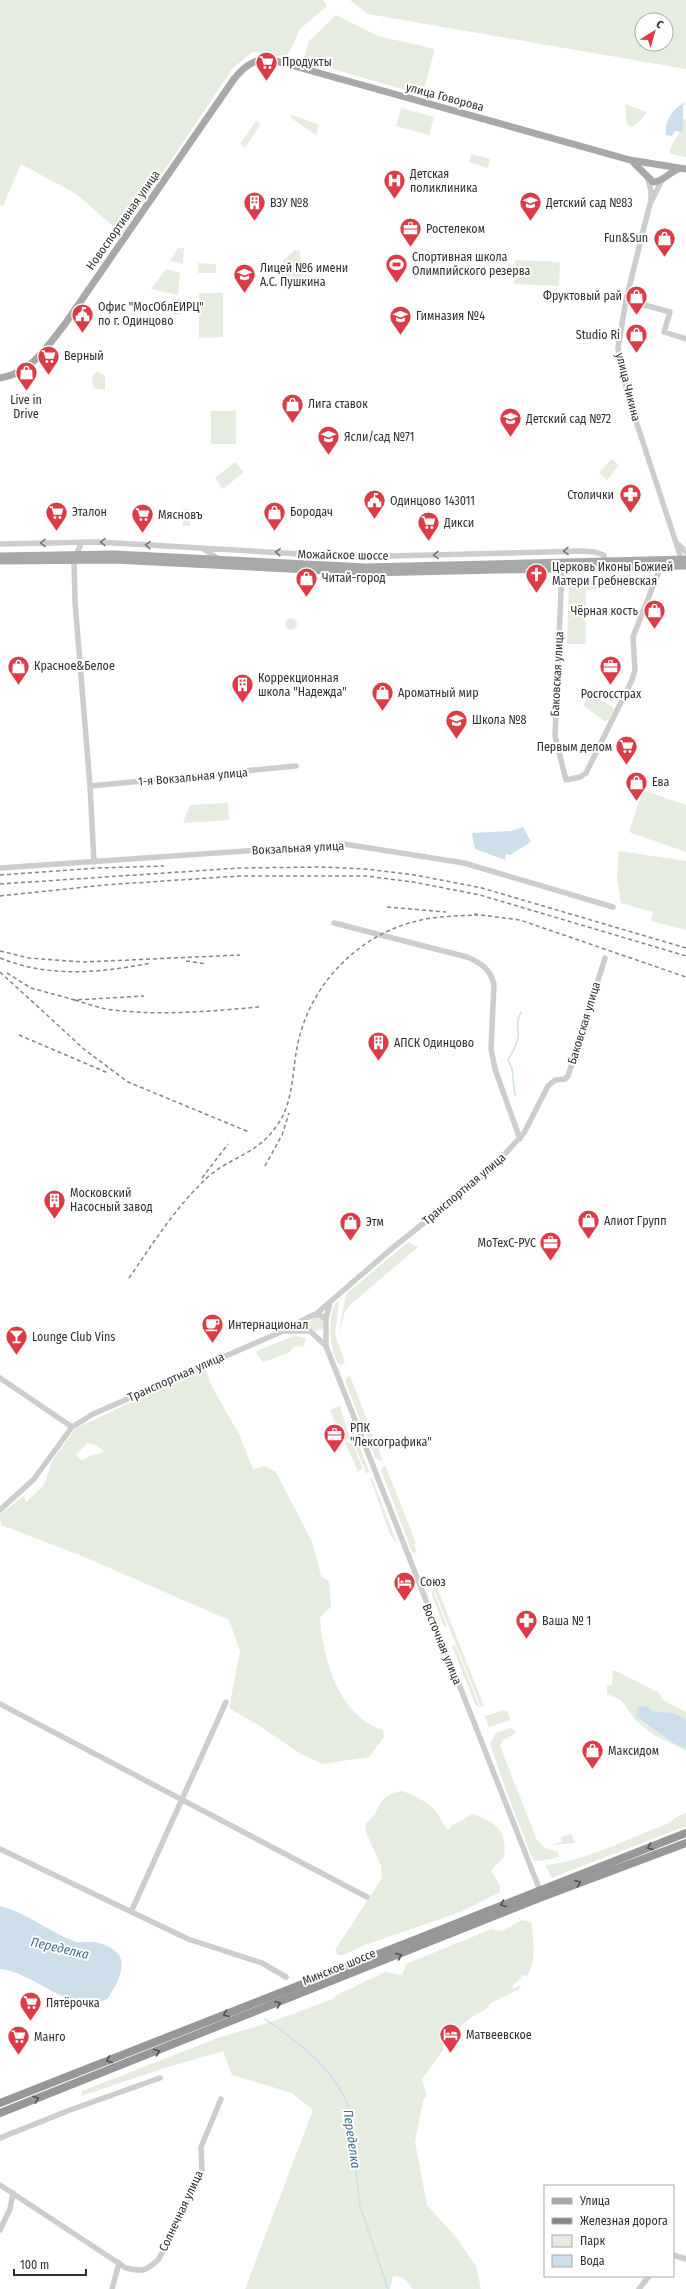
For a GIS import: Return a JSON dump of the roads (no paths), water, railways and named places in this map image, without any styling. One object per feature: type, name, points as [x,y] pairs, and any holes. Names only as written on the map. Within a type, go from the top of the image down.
[{"type":"highway","name":"Минское шоссе","points":[[0,2113],[467,1928],[541,1893],[686,1832]]},
{"type":"highway","name":"Минское шоссе","points":[[0,2103],[463,1920],[686,1842]]},
{"type":"main road","name":"улица Говорова","points":[[254,62],[266,59],[276,61],[630,160],[684,169]]},
{"type":"main road","name":"Новоспортивная улица","points":[[0,378],[21,370],[43,352],[234,79],[243,68],[254,62]]},
{"type":"main road","name":"улица Говорова","points":[[630,160],[642,168],[647,178],[653,182],[671,172],[684,169]]},
{"type":"main road","points":[[647,178],[648,168],[656,165],[664,171],[662,178]]},
{"type":"main road","name":"Можайское шоссе","points":[[0,561],[115,554],[366,568],[604,558],[684,563]]},
{"type":"main road","name":"Можайское шоссе","points":[[0,556],[74,557],[353,573],[661,566],[684,563]]},
{"type":"main road","points":[[463,1920],[469,1922],[467,1928]]},
{"type":"street","name":"улица Чикина","points":[[647,178],[651,192],[650,204],[626,300],[618,345],[621,369],[632,410],[684,563]]},
{"type":"street","name":"улица Чикина","points":[[650,204],[662,178]]},
{"type":"street","points":[[626,300],[670,312],[664,332],[686,339]]},
{"type":"street","points":[[82,542],[74,557],[75,602],[90,786],[94,862]]},
{"type":"street","points":[[0,544],[82,542],[352,557],[575,551],[595,552],[604,558]]},
{"type":"street","points":[[677,544],[686,552]]},
{"type":"street","points":[[201,548],[222,561]]},
{"type":"street","name":"Баковская улица","points":[[562,568],[554,736],[566,780],[580,777],[586,773],[632,680],[635,670],[633,637],[661,566]]},
{"type":"street","name":"1-я Вокзальная улица","points":[[90,786],[296,766]]},
{"type":"street","name":"Вокзальная улица","points":[[0,868],[344,844],[464,863],[613,907]]},
{"type":"street","points":[[334,923],[467,957],[480,962],[491,974],[494,984],[491,1048],[495,1069],[520,1139]]},
{"type":"street","name":"Баковская улица","points":[[520,1139],[548,1086],[555,1080],[568,1076],[583,1023],[605,958]]},
{"type":"street","name":"Транспортная улица","points":[[72,1427],[123,1400],[283,1331],[314,1316],[390,1250],[492,1168],[520,1139]]},
{"type":"street","points":[[283,1331],[322,1333],[326,1328],[327,1308],[331,1300]]},
{"type":"street","points":[[313,1332],[308,1324],[314,1316],[326,1319]]},
{"type":"street","name":"Восточная улица","points":[[326,1328],[326,1346]]},
{"type":"street","name":"Восточная улица","points":[[313,1332],[326,1346],[541,1893]]},
{"type":"street","points":[[0,1378],[72,1427],[34,1479],[0,1510]]},
{"type":"street","points":[[131,1912],[226,1702]]},
{"type":"street","points":[[0,1704],[181,1801],[367,1897]]},
{"type":"street","points":[[0,1849],[200,1944],[262,1963],[286,1977]]},
{"type":"street","points":[[0,2138],[70,2110],[160,2078]]},
{"type":"street","name":"Солнечная улица","points":[[0,2185],[126,2268],[140,2272],[149,2268],[158,2259],[202,2171],[202,2147],[221,2099]]},
{"type":"street","points":[[0,2230],[10,2209],[13,2193]]},
{"type":"street","points":[[674,2255],[686,2259]]},
{"type":"street","points":[[112,2289],[119,2263]]},
{"type":"street","points":[[639,2289],[648,2277]]},
{"type":"water","points":[[683,103],[685,104],[683,106],[683,132],[675,131],[672,136],[666,135],[666,126],[672,113]]},
{"type":"water","points":[[523,827],[531,842],[510,855],[506,854],[505,860],[475,849],[472,834],[474,833],[511,831]]},
{"type":"water","points":[[648,1706],[653,1711],[674,1713],[686,1719],[686,1749],[673,1743],[636,1717],[637,1707]]},
{"type":"water","points":[[0,1906],[20,1913],[58,1934],[77,1942],[99,1943],[114,1950],[119,1955],[122,1966],[119,1977],[108,1998],[96,2003],[82,2003],[68,1999],[26,1977],[0,1969]]},
{"type":"waterway","points":[[515,1096],[512,1069],[508,1060],[517,1040],[518,1022],[521,1012]]},
{"type":"waterway","name":"Переделка","points":[[265,2019],[303,2047],[325,2069],[335,2081],[343,2095],[349,2109],[360,2206],[388,2289]]},
{"type":"railway","points":[[0,875],[97,868],[164,866]]},
{"type":"railway","points":[[0,884],[240,868],[322,867],[366,869],[415,875],[482,888],[686,948]]},
{"type":"railway","points":[[0,896],[104,885],[240,876],[366,876],[413,882],[480,895],[686,956]]},
{"type":"railway","points":[[387,907],[446,912]]},
{"type":"railway","points":[[474,914],[520,920],[686,977]]},
{"type":"railway","points":[[129,1278],[166,1224],[197,1187],[218,1169],[254,1149],[278,1124],[290,1095],[296,1053],[304,1022],[313,1002],[339,967],[355,952],[373,939],[392,929],[413,922],[429,919],[478,915]]},
{"type":"railway","points":[[0,951],[29,958],[84,962],[240,955]]},
{"type":"railway","points":[[0,958],[37,969],[75,972],[112,969],[151,963]]},
{"type":"railway","points":[[186,961],[207,964]]},
{"type":"railway","points":[[0,972],[85,1050],[128,1082],[249,1132]]},
{"type":"railway","points":[[7,973],[31,988],[75,1000],[144,996]]},
{"type":"railway","points":[[75,1000],[109,1009],[150,1013],[259,1007]]},
{"type":"railway","points":[[19,1035],[108,1073]]},
{"type":"railway","points":[[265,1166],[282,1135],[289,1113]]},
{"type":"railway","points":[[202,1178],[228,1144]]},
{"type":"place","name":"Продукты","points":[[267,82]]},
{"type":"place","name":"Детская поликлиника","points":[[395,200]]},
{"type":"place","name":"ВЗУ №8","points":[[254,222]]},
{"type":"place","name":"Детский сад №83","points":[[531,222]]},
{"type":"place","name":"Ростелеком","points":[[411,248]]},
{"type":"place","name":"Fun&Sun","points":[[664,258]]},
{"type":"place","name":"Спортивная школа Олимпийского резерва","points":[[396,284]]},
{"type":"place","name":"Лицей №6 имени А.С. Пушкина","points":[[245,294]]},
{"type":"place","name":"Фруктовый рай","points":[[637,316]]},
{"type":"place","name":"Офис \"МосОблЕИРЦ\" по г. Одинцово","points":[[83,334]]},
{"type":"place","name":"Гимназия №4","points":[[401,336]]},
{"type":"place","name":"Studio Ri","points":[[636,354]]},
{"type":"place","name":"Верный","points":[[49,376]]},
{"type":"place","name":"Live in Drive","points":[[26,392]]},
{"type":"place","name":"Лига ставок","points":[[293,424]]},
{"type":"place","name":"Детский сад №72","points":[[511,438]]},
{"type":"place","name":"Ясли/сад №71","points":[[329,456]]},
{"type":"place","name":"Столички","points":[[630,514]]},
{"type":"place","name":"Одинцово 143011","points":[[374,520]]},
{"type":"place","name":"Эталон","points":[[57,532]]},
{"type":"place","name":"Бородач","points":[[274,532]]},
{"type":"place","name":"Мясновъ","points":[[142,534]]},
{"type":"place","name":"Дикси","points":[[429,542]]},
{"type":"place","name":"Церковь Иконы Божией Матери Гребневская","points":[[537,594]]},
{"type":"place","name":"Читай-город","points":[[307,598]]},
{"type":"place","name":"Чёрная кость","points":[[654,630]]},
{"type":"place","name":"Красное&Белое","points":[[19,686]]},
{"type":"place","name":"Росгосстрах","points":[[611,686]]},
{"type":"place","name":"Коррекционная школа \"Надежда\"","points":[[242,704]]},
{"type":"place","name":"Ароматный мир","points":[[383,712]]},
{"type":"place","name":"Школа №8","points":[[456,740]]},
{"type":"place","name":"Первым делом","points":[[627,766]]},
{"type":"place","name":"Ева","points":[[636,802]]},
{"type":"place","name":"АПСК Одинцово","points":[[379,1062]]},
{"type":"place","name":"Московский Насосный завод","points":[[55,1220]]},
{"type":"place","name":"Алиот Групп","points":[[589,1240]]},
{"type":"place","name":"Этм","points":[[351,1242]]},
{"type":"place","name":"МоТехС-РУС","points":[[551,1262]]},
{"type":"place","name":"Интернационал","points":[[213,1344]]},
{"type":"place","name":"Lounge Club Vins","points":[[17,1356]]},
{"type":"place","name":"РПК \"Лексографика\"","points":[[335,1454]]},
{"type":"place","name":"Союз","points":[[404,1602]]},
{"type":"place","name":"Ваша № 1","points":[[526,1640]]},
{"type":"place","name":"Максидом","points":[[593,1770]]},
{"type":"place","name":"Пятёрочка","points":[[30,2022]]},
{"type":"place","name":"Матвеевское","points":[[451,2054]]},
{"type":"place","name":"Манго","points":[[18,2056]]}]
